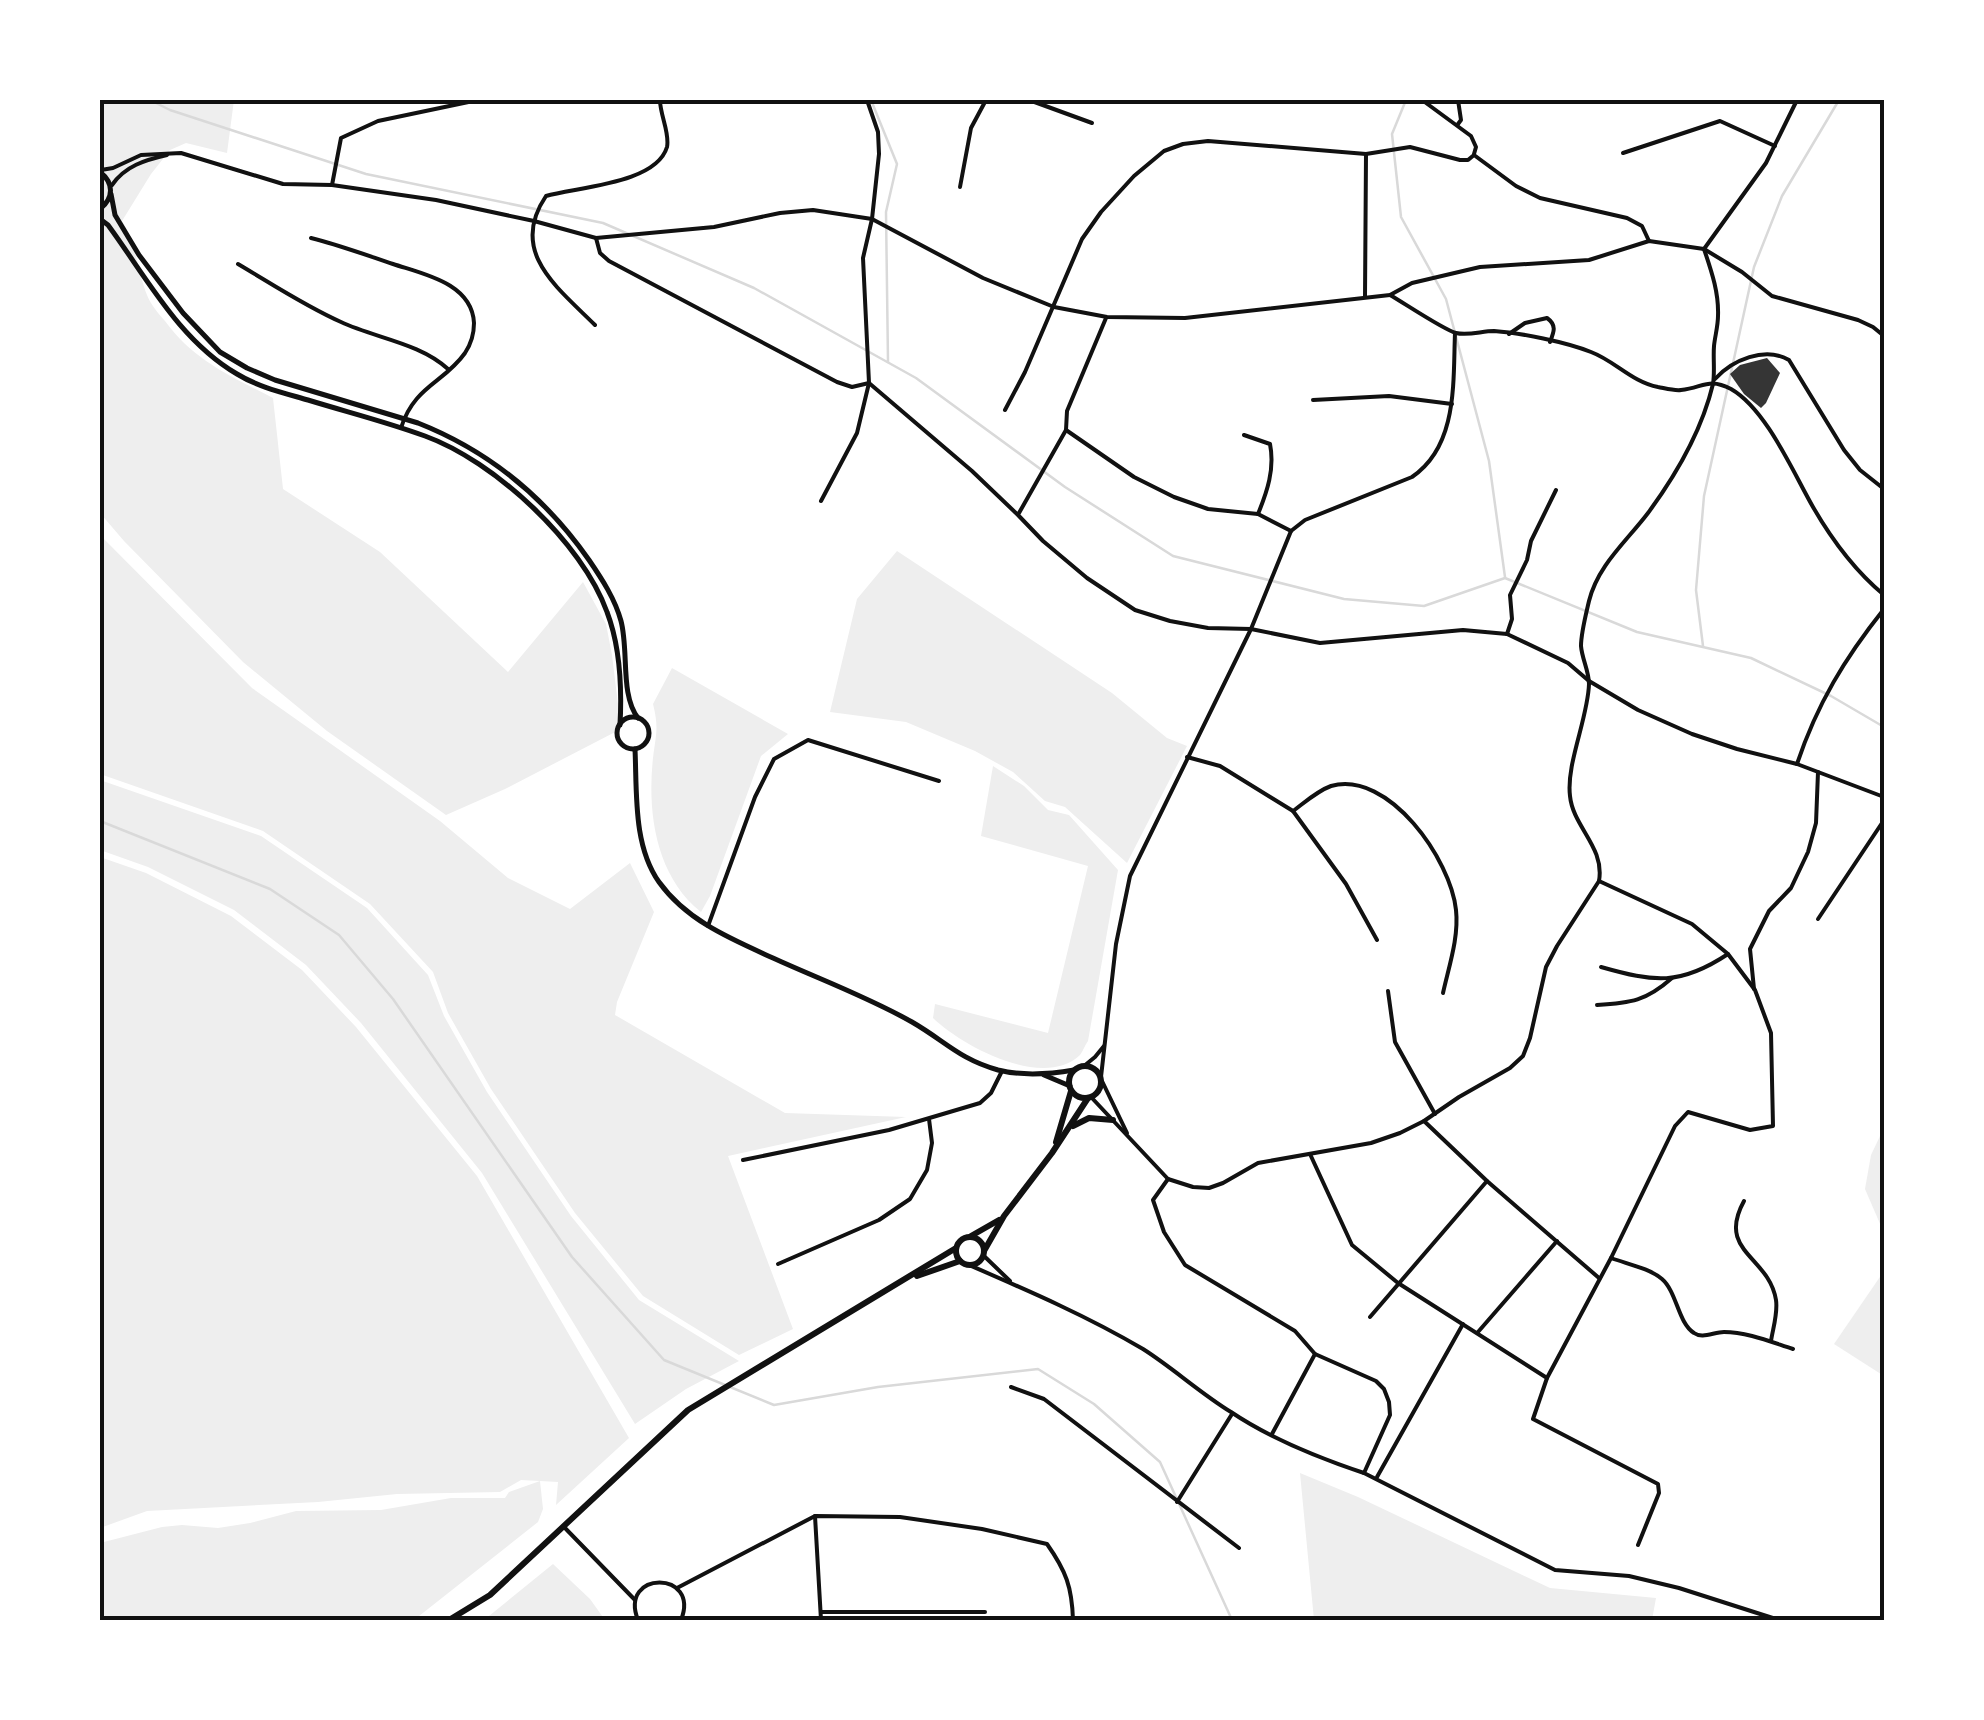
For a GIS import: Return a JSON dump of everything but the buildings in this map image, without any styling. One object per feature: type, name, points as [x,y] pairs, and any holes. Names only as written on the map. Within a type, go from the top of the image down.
[{"type":"main road","points":[[901,1282],[960,1261],[969,1265],[978,1262],[1004,1216],[1052,1153],[1089,1098],[1099,1091],[1101,1079],[1096,1070],[1084,1066],[1074,1070],[1069,1079],[1066,1112],[1052,1153]]},
{"type":"main road","points":[[1070,1088],[1078,1096],[1089,1098]]},
{"type":"main road","points":[[1068,1130],[1089,1118],[1113,1120]]},
{"type":"main road","points":[[449,1620],[490,1595],[688,1410],[1004,1216]]},
{"type":"main road","points":[[969,1237],[978,1240],[983,1253]]},
{"type":"main road","points":[[956,1248],[960,1261]]},
{"type":"street","points":[[332,185],[341,138],[378,121],[478,100]]},
{"type":"street","points":[[595,325],[540,265],[531,238],[534,221],[546,196],[626,180],[658,160],[668,141],[660,100]]},
{"type":"street","points":[[820,501],[858,433],[869,383],[863,258],[879,154],[878,132],[867,100]]},
{"type":"street","points":[[960,187],[972,128],[986,100]]},
{"type":"street","points":[[1029,100],[1092,123]]},
{"type":"street","points":[[1005,410],[1082,239],[1134,176],[1164,151],[1208,141],[1366,154],[1410,147],[1460,160],[1474,155],[1476,147],[1471,136],[1422,100]]},
{"type":"street","points":[[1457,125],[1461,120],[1458,100]]},
{"type":"street","points":[[1704,249],[1766,162],[1797,100]]},
{"type":"street","points":[[1623,153],[1720,121],[1775,146]]},
{"type":"street","points":[[100,209],[120,174],[144,161],[177,153]]},
{"type":"street","points":[[1366,154],[1366,297]]},
{"type":"street","points":[[638,718],[628,718],[617,731],[620,742],[628,748],[645,744],[649,734],[630,704],[619,612],[570,534],[528,489],[491,460],[440,432],[260,374],[220,352],[138,255],[114,215],[108,180],[100,171],[141,155],[195,155],[283,184],[332,185],[436,200],[596,238],[714,228],[813,210],[872,219],[983,278],[1054,307],[1107,317],[1185,318],[1390,295],[1412,283],[1480,267],[1589,260],[1648,241],[1704,249],[1772,296],[1858,320],[1884,336]]},
{"type":"street","points":[[1474,155],[1516,186],[1540,198],[1627,218],[1642,226],[1648,241]]},
{"type":"street","points":[[100,219],[184,329],[236,374],[264,387],[440,442],[490,472],[532,508],[572,553],[602,598],[618,657],[620,725]]},
{"type":"street","points":[[311,238],[435,278],[459,292],[472,310],[474,330],[467,350],[416,397],[401,428]]},
{"type":"street","points":[[596,238],[600,253],[609,261],[837,382],[852,387],[869,383]]},
{"type":"street","points":[[1089,1098],[1168,1179],[1209,1188],[1258,1163],[1372,1143],[1424,1121],[1510,1068],[1522,1056],[1530,1038],[1546,967],[1600,881],[1600,862],[1570,801],[1569,788],[1589,681],[1581,646],[1589,601],[1606,564],[1648,513],[1678,467],[1699,426],[1714,381],[1718,301],[1704,249]]},
{"type":"street","points":[[238,264],[318,311],[423,352],[448,369]]},
{"type":"street","points":[[1390,295],[1456,333],[1492,331],[1590,352],[1639,382],[1656,387],[1680,390],[1714,381],[1725,368],[1762,353],[1778,353],[1789,360],[1844,450],[1860,470],[1884,489]]},
{"type":"street","points":[[1018,514],[1066,430],[1067,410],[1107,317]]},
{"type":"street","points":[[1508,334],[1525,323],[1547,318],[1555,330],[1550,342]]},
{"type":"street","points":[[1129,1137],[1101,1079],[1116,944],[1130,876],[1250,628],[1290,530],[1428,466],[1447,426],[1452,404],[1456,333]]},
{"type":"street","points":[[1714,381],[1750,403],[1784,452],[1846,558],[1884,595]]},
{"type":"street","points":[[869,383],[972,471],[1043,542],[1135,610],[1170,622],[1208,628],[1250,628],[1320,642],[1463,630],[1507,634],[1568,663],[1589,681],[1638,710],[1692,734],[1737,750],[1797,764],[1884,797]]},
{"type":"street","points":[[1314,400],[1389,396],[1452,404]]},
{"type":"street","points":[[1066,430],[1134,477],[1174,497],[1208,509],[1258,514],[1290,530]]},
{"type":"street","points":[[1244,435],[1270,444],[1272,454],[1270,480],[1258,514]]},
{"type":"street","points":[[1507,634],[1512,618],[1510,595],[1556,490]]},
{"type":"street","points":[[1797,764],[1832,680],[1884,609]]},
{"type":"street","points":[[708,926],[755,797],[774,759],[808,740],[939,782]]},
{"type":"street","points":[[636,749],[644,855],[660,883],[689,914],[915,1024],[965,1059],[1002,1071],[1041,1074],[1074,1070]]},
{"type":"street","points":[[1187,757],[1220,766],[1293,811],[1346,884],[1377,940]]},
{"type":"street","points":[[1754,990],[1750,950],[1769,911],[1791,888],[1808,852],[1816,822],[1818,772]]},
{"type":"street","points":[[1293,811],[1332,786],[1350,785],[1380,793],[1420,831],[1450,880],[1456,911],[1452,955],[1442,993]]},
{"type":"street","points":[[1818,918],[1884,820]]},
{"type":"street","points":[[1600,881],[1692,924],[1728,954],[1754,990],[1771,1034],[1774,1126],[1750,1130],[1688,1112],[1676,1126],[1547,1378],[1533,1419],[1658,1484],[1659,1492],[1638,1545]]},
{"type":"street","points":[[1601,967],[1656,979],[1672,978],[1705,969],[1728,954]]},
{"type":"street","points":[[1597,1005],[1642,1000],[1672,978]]},
{"type":"street","points":[[1388,991],[1395,1042],[1435,1114]]},
{"type":"street","points":[[1084,1066],[1104,1046]]},
{"type":"street","points":[[743,1160],[889,1130],[980,1103],[992,1093],[1002,1071]]},
{"type":"street","points":[[1041,1074],[1070,1088]]},
{"type":"street","points":[[778,1264],[879,1220],[910,1199],[926,1170],[932,1142],[929,1119]]},
{"type":"street","points":[[1424,1121],[1599,1278]]},
{"type":"street","points":[[1310,1154],[1352,1244],[1398,1283],[1547,1378]]},
{"type":"street","points":[[1168,1179],[1153,1200],[1164,1232],[1186,1266],[1295,1331],[1314,1354],[1376,1381],[1384,1390],[1390,1416],[1364,1473]]},
{"type":"street","points":[[1370,1317],[1488,1181]]},
{"type":"street","points":[[1744,1201],[1734,1228],[1776,1298],[1771,1342]]},
{"type":"street","points":[[1477,1333],[1557,1241]]},
{"type":"street","points":[[983,1253],[1014,1284]]},
{"type":"street","points":[[1611,1258],[1662,1278],[1688,1328],[1700,1336],[1726,1332],[1793,1348]]},
{"type":"street","points":[[969,1265],[1083,1315],[1147,1352],[1232,1414],[1272,1435],[1377,1478],[1555,1570],[1629,1576],[1779,1620]]},
{"type":"street","points":[[1377,1478],[1463,1324]]},
{"type":"street","points":[[1272,1435],[1314,1354]]},
{"type":"street","points":[[1011,1387],[1044,1399],[1239,1548]]},
{"type":"street","points":[[1177,1502],[1232,1414]]},
{"type":"street","points":[[815,1516],[821,1620]]},
{"type":"street","points":[[677,1588],[815,1516],[900,1517],[982,1529],[1047,1544],[1064,1569],[1073,1620]]},
{"type":"street","points":[[562,1525],[635,1600]]},
{"type":"street","points":[[638,1620],[635,1600],[645,1586],[661,1582],[677,1588],[685,1602],[682,1620]]},
{"type":"street","points":[[822,1612],[985,1612]]},
{"type":"shaded area","points":[[100,100],[234,100],[227,153],[186,143],[170,150],[122,221],[149,299],[176,335],[214,366],[273,398],[283,489],[380,552],[508,672],[583,582],[606,624],[621,729],[446,815],[327,731],[243,662],[100,513]]},
{"type":"shaded area","points":[[100,535],[252,688],[440,821],[508,878],[570,909],[630,863],[654,912],[615,1015],[785,1113],[906,1117],[728,1156],[793,1329],[739,1355],[643,1296],[575,1213],[491,1089],[448,1013],[433,972],[370,904],[263,831],[100,774]]},
{"type":"shaded area","points":[[897,551],[1112,693],[1167,738],[1187,746],[1127,863],[1065,807],[1045,801],[1013,772],[975,751],[906,722],[830,712],[857,599]]},
{"type":"shaded area","points":[[672,668],[788,734],[761,756],[701,912],[686,897],[664,862],[654,821],[653,704]]},
{"type":"shaded area","points":[[993,766],[1024,786],[1048,810],[1069,815],[1118,870],[1088,1041],[1080,1055],[1064,1065],[1046,1068],[1004,1060],[963,1041],[933,1018],[935,1004],[1048,1033],[1088,866],[981,836]]},
{"type":"shaded area","points":[[100,780],[261,836],[367,908],[428,975],[444,1016],[487,1092],[571,1216],[639,1300],[739,1361],[686,1389],[635,1424],[482,1173],[361,1023],[306,965],[234,910],[148,867],[100,850]]},
{"type":"shaded area","points":[[100,857],[146,873],[231,916],[302,970],[356,1027],[477,1176],[629,1438],[556,1505],[558,1482],[521,1480],[500,1492],[397,1494],[147,1511],[100,1528]]},
{"type":"shaded area","points":[[1881,1134],[1884,1233],[1865,1189],[1871,1155]]},
{"type":"shaded area","points":[[1884,1271],[1884,1376],[1834,1344]]},
{"type":"shaded area","points":[[1300,1473],[1550,1588],[1656,1598],[1652,1620],[1314,1620]]},
{"type":"shaded area","points":[[540,1481],[543,1509],[538,1522],[414,1620],[100,1620],[100,1543],[162,1527],[218,1528],[296,1511],[381,1510],[451,1498],[505,1498],[509,1492]]},
{"type":"shaded area","points":[[553,1564],[590,1599],[605,1620],[484,1620]]},
{"type":"waterway","points":[[150,100],[366,174],[603,223],[754,288],[916,378],[1065,487],[1173,556],[1344,599],[1424,606],[1505,578],[1637,632],[1751,658],[1831,696],[1884,727]]},
{"type":"waterway","points":[[871,100],[897,164],[886,212],[888,362]]},
{"type":"waterway","points":[[1406,100],[1392,134],[1401,217],[1446,299],[1489,461],[1505,577]]},
{"type":"waterway","points":[[1703,646],[1696,590],[1704,496],[1754,267],[1782,196],[1839,100]]},
{"type":"waterway","points":[[100,821],[270,889],[339,935],[393,999],[572,1257],[664,1360],[774,1405],[878,1387],[1038,1369],[1094,1404],[1160,1462],[1232,1620]]}]
